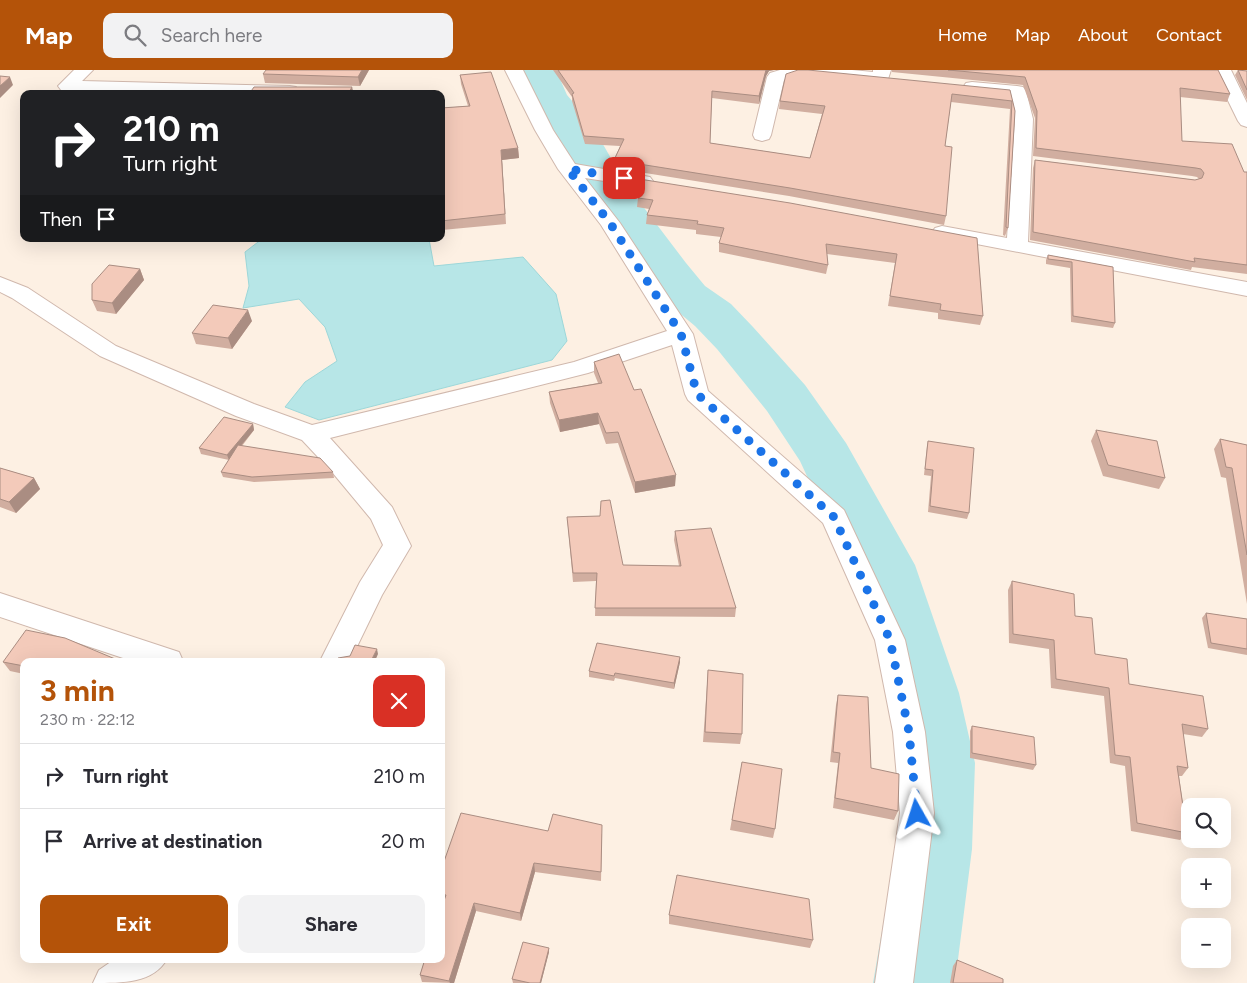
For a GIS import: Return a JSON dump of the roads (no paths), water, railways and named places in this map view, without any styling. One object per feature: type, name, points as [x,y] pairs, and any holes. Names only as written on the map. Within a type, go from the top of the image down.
[{"type":"street","points":[[84,70],[67,86],[257,90]]},
{"type":"street","points":[[514,70],[544,130],[568,169],[610,223],[681,334],[697,394],[834,517],[890,640],[909,732],[917,814],[894,983]]},
{"type":"street","points":[[762,135],[776,77],[798,70],[881,74],[900,80]]},
{"type":"street","points":[[1222,70],[1247,121]]},
{"type":"street","points":[[958,85],[1017,91],[1024,119],[1017,246]]},
{"type":"street","points":[[568,169],[664,184]]},
{"type":"street","points":[[923,228],[1247,289]]},
{"type":"street","points":[[0,284],[20,293],[108,351],[245,410],[311,434],[341,465],[382,514],[397,546],[370,590],[336,658]]},
{"type":"street","points":[[311,434],[580,368],[681,334]]},
{"type":"street","points":[[0,605],[159,658]]},
{"type":"street","points":[[112,983],[142,963]]},
{"type":"water","points":[[258,242],[430,242],[434,266],[523,257],[556,294],[567,341],[552,360],[319,420],[285,407],[305,382],[337,361],[325,327],[299,299],[243,308],[249,286],[245,252]]},
{"type":"waterway","points":[[537,70],[549,99],[570,122],[606,187],[669,273],[688,296],[713,315],[735,338],[786,398],[826,457],[847,500],[884,565],[925,693],[939,763],[934,849],[914,983]]}]
